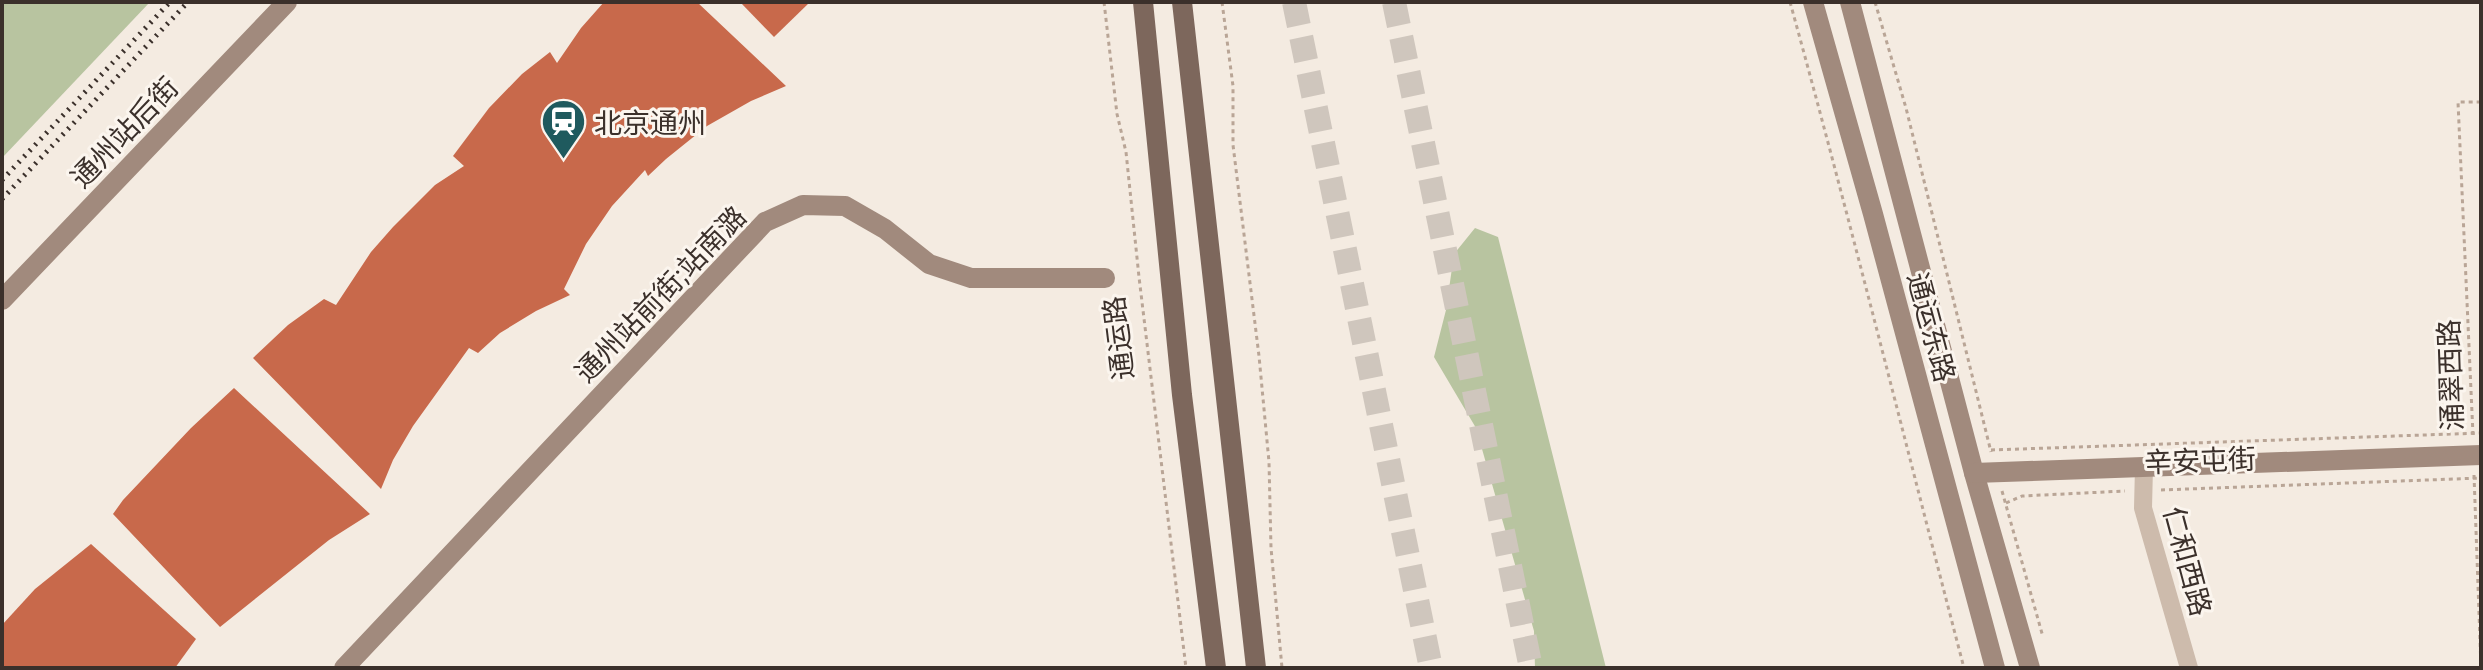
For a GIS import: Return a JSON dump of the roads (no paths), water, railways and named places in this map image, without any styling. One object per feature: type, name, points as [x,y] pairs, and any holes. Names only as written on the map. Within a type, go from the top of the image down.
[{"type":"main road","name":"通运路","points":[[1143,2],[1182,395],[1216,668]]},
{"type":"main road","points":[[1182,2],[1256,668]]},
{"type":"street","name":"通州站后街","points":[[2,300],[287,2]]},
{"type":"street","name":"通运东路","points":[[1813,2],[1995,668]]},
{"type":"street","name":"通运东路","points":[[1850,2],[1974,473],[2030,668]]},
{"type":"street","name":"通州站前街;站南潞","points":[[344,668],[765,222],[803,205],[845,206],[885,229],[929,264],[971,278],[1105,278]]},
{"type":"street","name":"辛安屯街","points":[[1974,473],[2477,455]]},
{"type":"street","name":"仁和西路","points":[[2144,467],[2143,508],[2189,668]]},
{"type":"tunnel","points":[[1294,2],[1431,668]]},
{"type":"tunnel","points":[[1394,2],[1531,668]]},
{"type":"railway","points":[[2,180],[170,2]]},
{"type":"railway","points":[[2,199],[188,2]]},
{"type":"place","name":"北京通州","points":[[563,161]]}]
